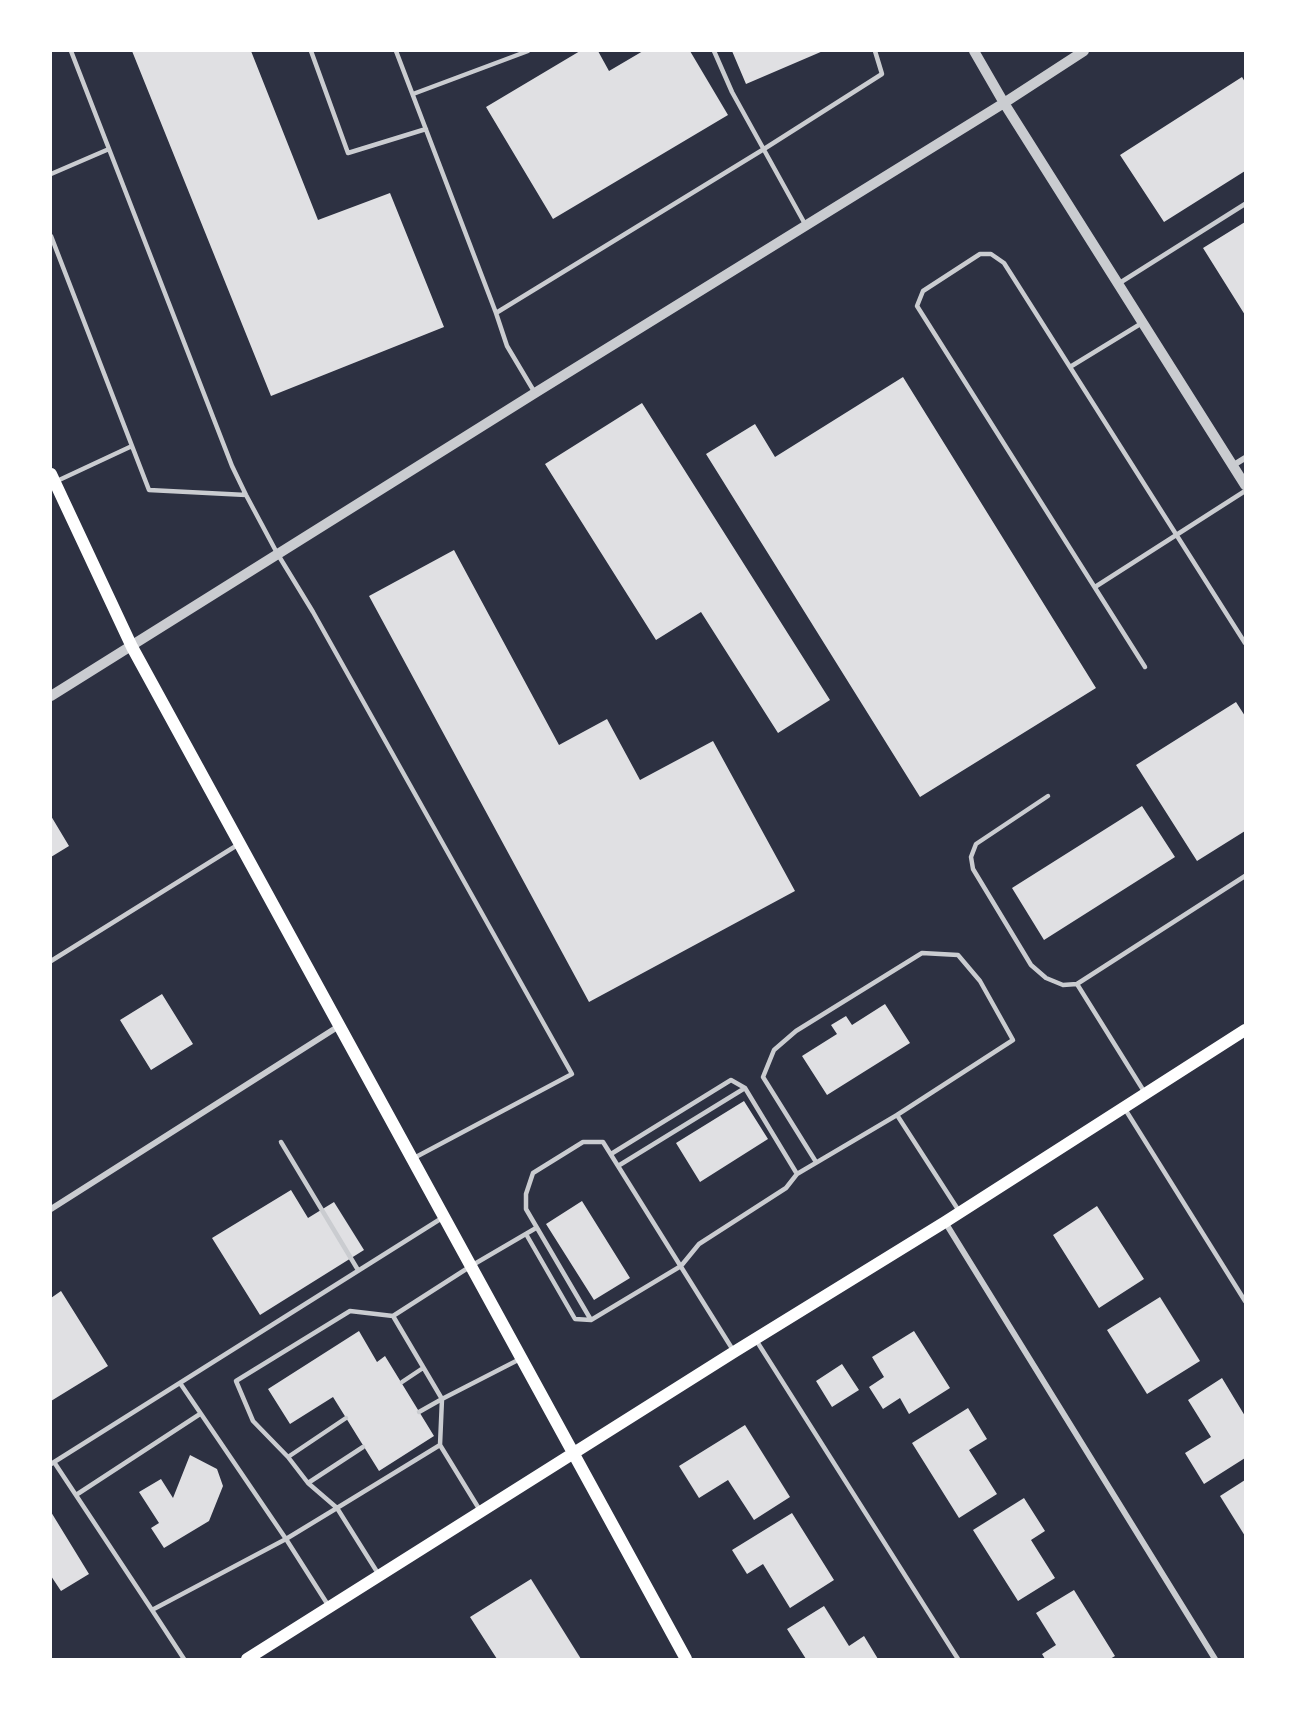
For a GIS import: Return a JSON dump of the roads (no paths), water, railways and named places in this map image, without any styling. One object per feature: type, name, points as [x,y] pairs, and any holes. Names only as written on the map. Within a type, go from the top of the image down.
[{"type":"main road","points":[[53,478],[132,647],[686,1659]]},
{"type":"main road","points":[[247,1659],[945,1222],[1245,1030]]},
{"type":"street","points":[[974,51],[1004,103],[1245,485]]},
{"type":"street","points":[[51,696],[1084,51]]},
{"type":"street","points":[[1232,465],[1245,458]]},
{"type":"street","points":[[51,1209],[340,1026]]},
{"type":"street","points":[[945,1222],[1215,1659]]},
{"type":"lane","points":[[71,51],[228,455],[246,495],[572,1074],[412,1159]]},
{"type":"lane","points":[[311,51],[348,153],[426,129]]},
{"type":"lane","points":[[396,51],[507,346],[535,393]]},
{"type":"lane","points":[[413,94],[528,51]]},
{"type":"lane","points":[[714,51],[732,92],[806,225]]},
{"type":"lane","points":[[496,313],[882,74],[875,51]]},
{"type":"lane","points":[[51,174],[109,149]]},
{"type":"lane","points":[[1118,284],[1245,204]]},
{"type":"lane","points":[[51,236],[149,490],[246,495]]},
{"type":"lane","points":[[1145,667],[917,306],[922,291],[980,254],[991,254],[1004,263],[1245,643]]},
{"type":"lane","points":[[1070,367],[1142,322]]},
{"type":"lane","points":[[53,478],[132,446]]},
{"type":"lane","points":[[1095,587],[1245,491]]},
{"type":"lane","points":[[1048,796],[976,844],[971,857],[973,869],[1031,964],[1046,978],[1063,985],[1077,984],[1244,880]]},
{"type":"lane","points":[[51,961],[239,844]]},
{"type":"lane","points":[[526,1234],[575,1319],[591,1320],[681,1266],[699,1244],[786,1188],[797,1173],[816,1162],[897,1115],[1013,1040],[980,981],[958,955],[922,953],[796,1031],[774,1050],[763,1077],[816,1162]]},
{"type":"lane","points":[[1077,984],[1145,1093]]},
{"type":"lane","points":[[612,1154],[731,1080],[744,1088],[797,1173]]},
{"type":"lane","points":[[618,1166],[744,1088]]},
{"type":"lane","points":[[1124,1107],[1245,1301]]},
{"type":"lane","points":[[897,1115],[960,1212]]},
{"type":"lane","points":[[281,1142],[358,1270]]},
{"type":"lane","points":[[591,1320],[526,1209],[526,1194],[533,1173],[583,1142],[603,1142],[734,1352]]},
{"type":"lane","points":[[184,1659],[53,1463],[444,1216]]},
{"type":"lane","points":[[379,1575],[337,1508],[309,1483],[288,1457],[253,1421],[236,1382],[350,1311],[393,1316],[536,1228]]},
{"type":"lane","points":[[393,1316],[442,1399],[440,1445],[481,1512]]},
{"type":"lane","points":[[755,1339],[958,1659]]},
{"type":"lane","points":[[419,1412],[522,1359]]},
{"type":"lane","points":[[402,1382],[423,1368]]},
{"type":"lane","points":[[180,1383],[286,1539],[329,1607]]},
{"type":"lane","points":[[76,1495],[201,1414]]},
{"type":"lane","points":[[288,1457],[346,1418]]},
{"type":"lane","points":[[152,1610],[286,1539],[440,1445]]},
{"type":"lane","points":[[309,1483],[363,1447]]}]
